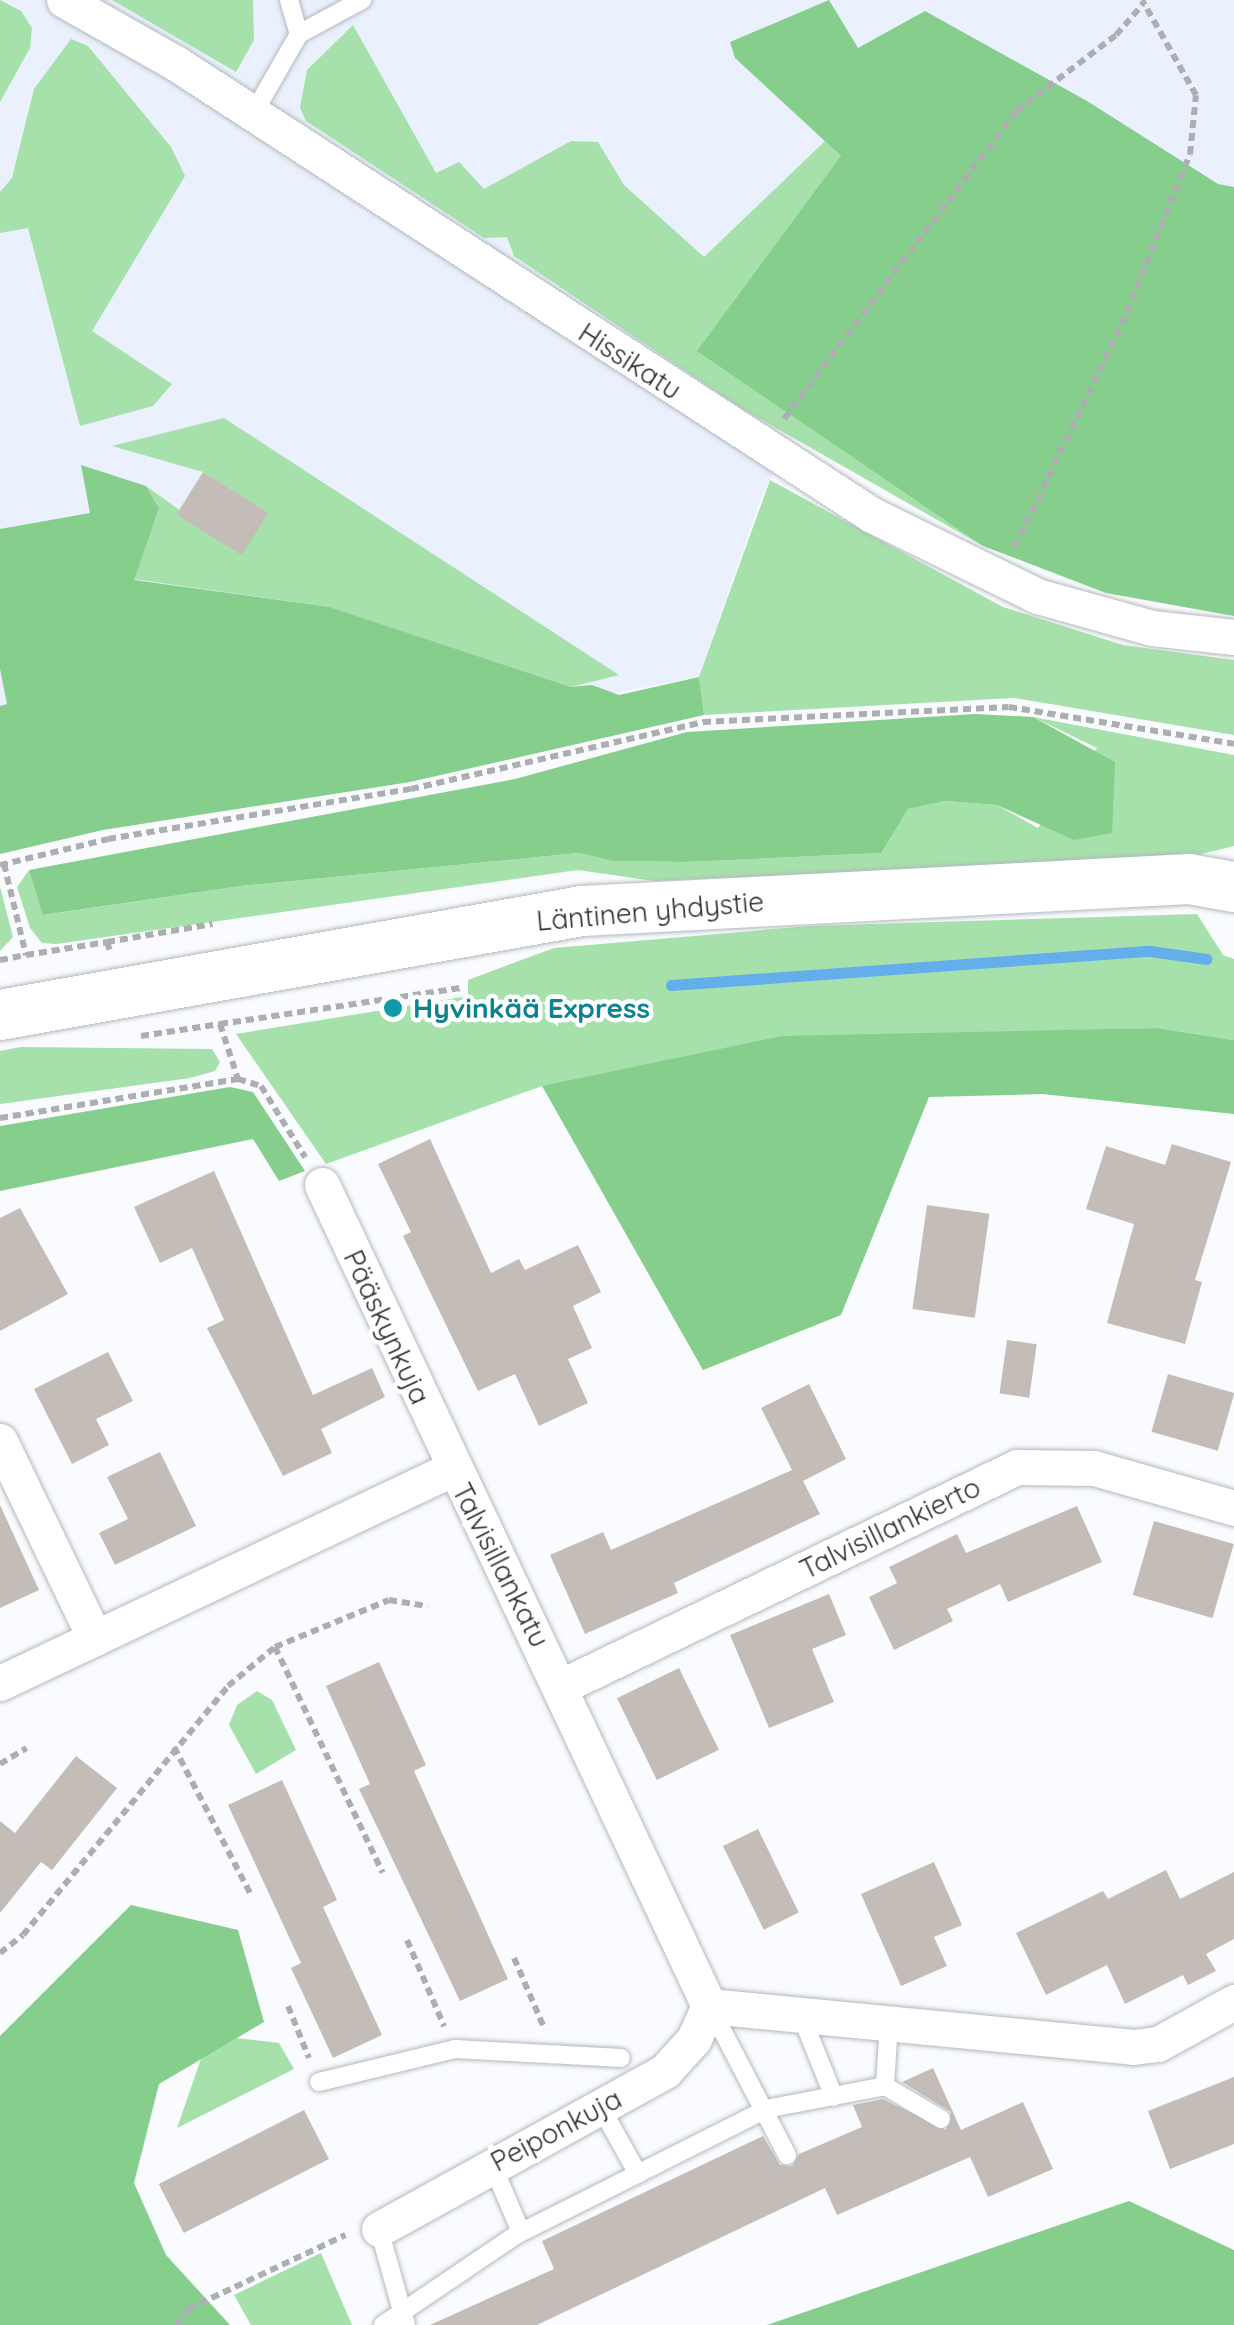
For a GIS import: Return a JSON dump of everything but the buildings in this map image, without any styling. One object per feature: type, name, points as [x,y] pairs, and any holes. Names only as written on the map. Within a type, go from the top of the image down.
[{"type":"main road","name":"Läntinen yhdystie","points":[[0,1015],[582,911],[1219,876]]},
{"type":"street","name":"Hissikatu","points":[[64,0],[253,114],[761,447],[999,580],[1152,628],[1234,636]]},
{"type":"street","name":"Pääskynkuja","points":[[322,1185],[452,1470]]},
{"type":"street","points":[[0,1441],[94,1638]]},
{"type":"street","name":"Talvisillankierto","points":[[562,1686],[1017,1467],[1094,1468],[1234,1508]]},
{"type":"street","name":"Talvisillankatu","points":[[0,1683],[452,1470],[562,1686],[710,2006]]},
{"type":"street","points":[[710,2006],[1133,2047],[1158,2044],[1234,2002]]},
{"type":"street","name":"Peiponkuja","points":[[379,2229],[664,2071],[694,2039],[710,2006]]},
{"type":"lane","points":[[288,0],[300,34]]},
{"type":"lane","points":[[253,114],[300,34],[362,0]]},
{"type":"lane","points":[[710,2006],[787,2155]]},
{"type":"lane","points":[[800,2014],[834,2096]]},
{"type":"lane","points":[[886,2086],[889,2023]]},
{"type":"lane","points":[[318,2082],[454,2049],[621,2058]]},
{"type":"lane","points":[[379,2229],[397,2322],[521,2232],[766,2109],[886,2086],[941,2119]]},
{"type":"lane","points":[[600,2106],[638,2174]]},
{"type":"lane","points":[[492,2164],[521,2232]]},
{"type":"path","points":[[761,447],[1016,111],[1116,35],[1143,2],[1196,95],[1190,154],[1122,324],[999,580]]},
{"type":"path","points":[[0,865],[108,839],[412,789],[703,722],[1009,707],[1234,744]]},
{"type":"path","points":[[107,942],[212,924]]},
{"type":"path","points":[[0,960],[26,955]]},
{"type":"path","points":[[220,1024],[460,988]]},
{"type":"path","points":[[0,1118],[238,1079],[261,1086],[322,1185]]},
{"type":"path","points":[[0,1953],[23,1935],[228,1686],[275,1648],[389,1600],[428,1606]]},
{"type":"path","points":[[275,1648],[383,1873]]},
{"type":"path","points":[[174,1747],[252,1897]]},
{"type":"path","points":[[0,1764],[26,1748]]},
{"type":"path","points":[[406,1940],[454,2049]]},
{"type":"path","points":[[514,1958],[555,2054]]},
{"type":"path","points":[[288,2006],[318,2082]]},
{"type":"path","points":[[176,2325],[188,2309],[350,2233],[379,2229]]},
{"type":"shaded area","points":[[0,0],[1234,0],[1234,575],[808,404],[761,499],[699,677],[0,811]]},
{"type":"green space","points":[[0,0],[21,11],[32,28],[30,48],[0,102]]},
{"type":"green space","points":[[112,0],[253,0],[254,40],[236,72]]},
{"type":"green space","points":[[829,0],[858,48],[925,11],[1087,101],[1218,184],[1234,187],[1234,616],[1106,593],[983,546],[697,351],[841,156],[735,58],[730,42]]},
{"type":"green space","points":[[353,25],[436,173],[459,162],[484,189],[571,141],[598,142],[624,185],[704,257],[825,141],[841,156],[867,462],[983,546],[739,407],[514,256],[507,237],[484,238],[306,121],[300,108],[307,70]]},
{"type":"green space","points":[[71,39],[88,46],[171,147],[185,176],[92,331],[172,384],[153,406],[80,426],[28,228],[0,233],[0,192],[12,178],[34,89]]},
{"type":"green space","points":[[224,418],[619,675],[571,687],[330,607],[133,579],[159,508],[146,486],[241,554],[268,513],[203,472],[112,446]]},
{"type":"green space","points":[[81,465],[146,486],[159,508],[134,580],[330,607],[571,687],[592,685],[619,695],[699,677],[704,715],[410,782],[103,830],[0,854],[0,706],[7,704],[0,669],[0,529],[90,513]]},
{"type":"green space","points":[[770,480],[1003,607],[1123,645],[1234,660],[1234,735],[1014,698],[704,715],[699,677]]},
{"type":"green space","points":[[975,714],[1033,717],[1115,762],[1112,833],[1074,840],[997,805],[946,801],[908,809],[881,853],[687,862],[612,861],[579,853],[241,886],[43,915],[29,870],[515,779],[687,732]]},
{"type":"green space","points":[[1033,717],[1234,755],[1234,846],[1189,857],[654,881],[578,870],[56,944],[42,943],[30,928],[17,887],[29,870],[44,915],[241,886],[579,853],[612,861],[687,862],[880,853],[908,809],[946,801],[997,805],[1038,828],[1097,748]]},
{"type":"green space","points":[[0,887],[13,937],[0,951]]},
{"type":"green space","points":[[1197,914],[1223,955],[1234,959],[1234,1040],[1157,1028],[1003,1032],[542,1086],[326,1164],[236,1034],[468,996],[468,980],[554,948],[809,926]]},
{"type":"green space","points":[[1157,1028],[1234,1040],[1234,1114],[1042,1094],[929,1097],[841,1315],[703,1370],[542,1086],[782,1036]]},
{"type":"green space","points":[[21,1047],[212,1049],[220,1062],[215,1071],[190,1078],[0,1104],[0,1051]]},
{"type":"green space","points":[[230,1087],[253,1092],[305,1171],[279,1181],[253,1139],[0,1191],[0,1126]]},
{"type":"green space","points":[[257,1691],[272,1700],[296,1750],[256,1774],[229,1725],[237,1705]]},
{"type":"green space","points":[[131,1905],[238,1930],[264,2022],[159,2084],[134,2183],[166,2255],[230,2325],[0,2325],[0,2036]]},
{"type":"green space","points":[[236,2038],[279,2043],[294,2069],[177,2128],[201,2059]]},
{"type":"green space","points":[[1129,2201],[1234,2250],[1234,2325],[767,2325]]},
{"type":"green space","points":[[321,2253],[352,2325],[251,2325],[234,2295]]},
{"type":"waterway","points":[[671,985],[1150,951],[1206,959]]},
{"type":"place","name":"Hyvinkää Express","points":[[393,1008]]}]
